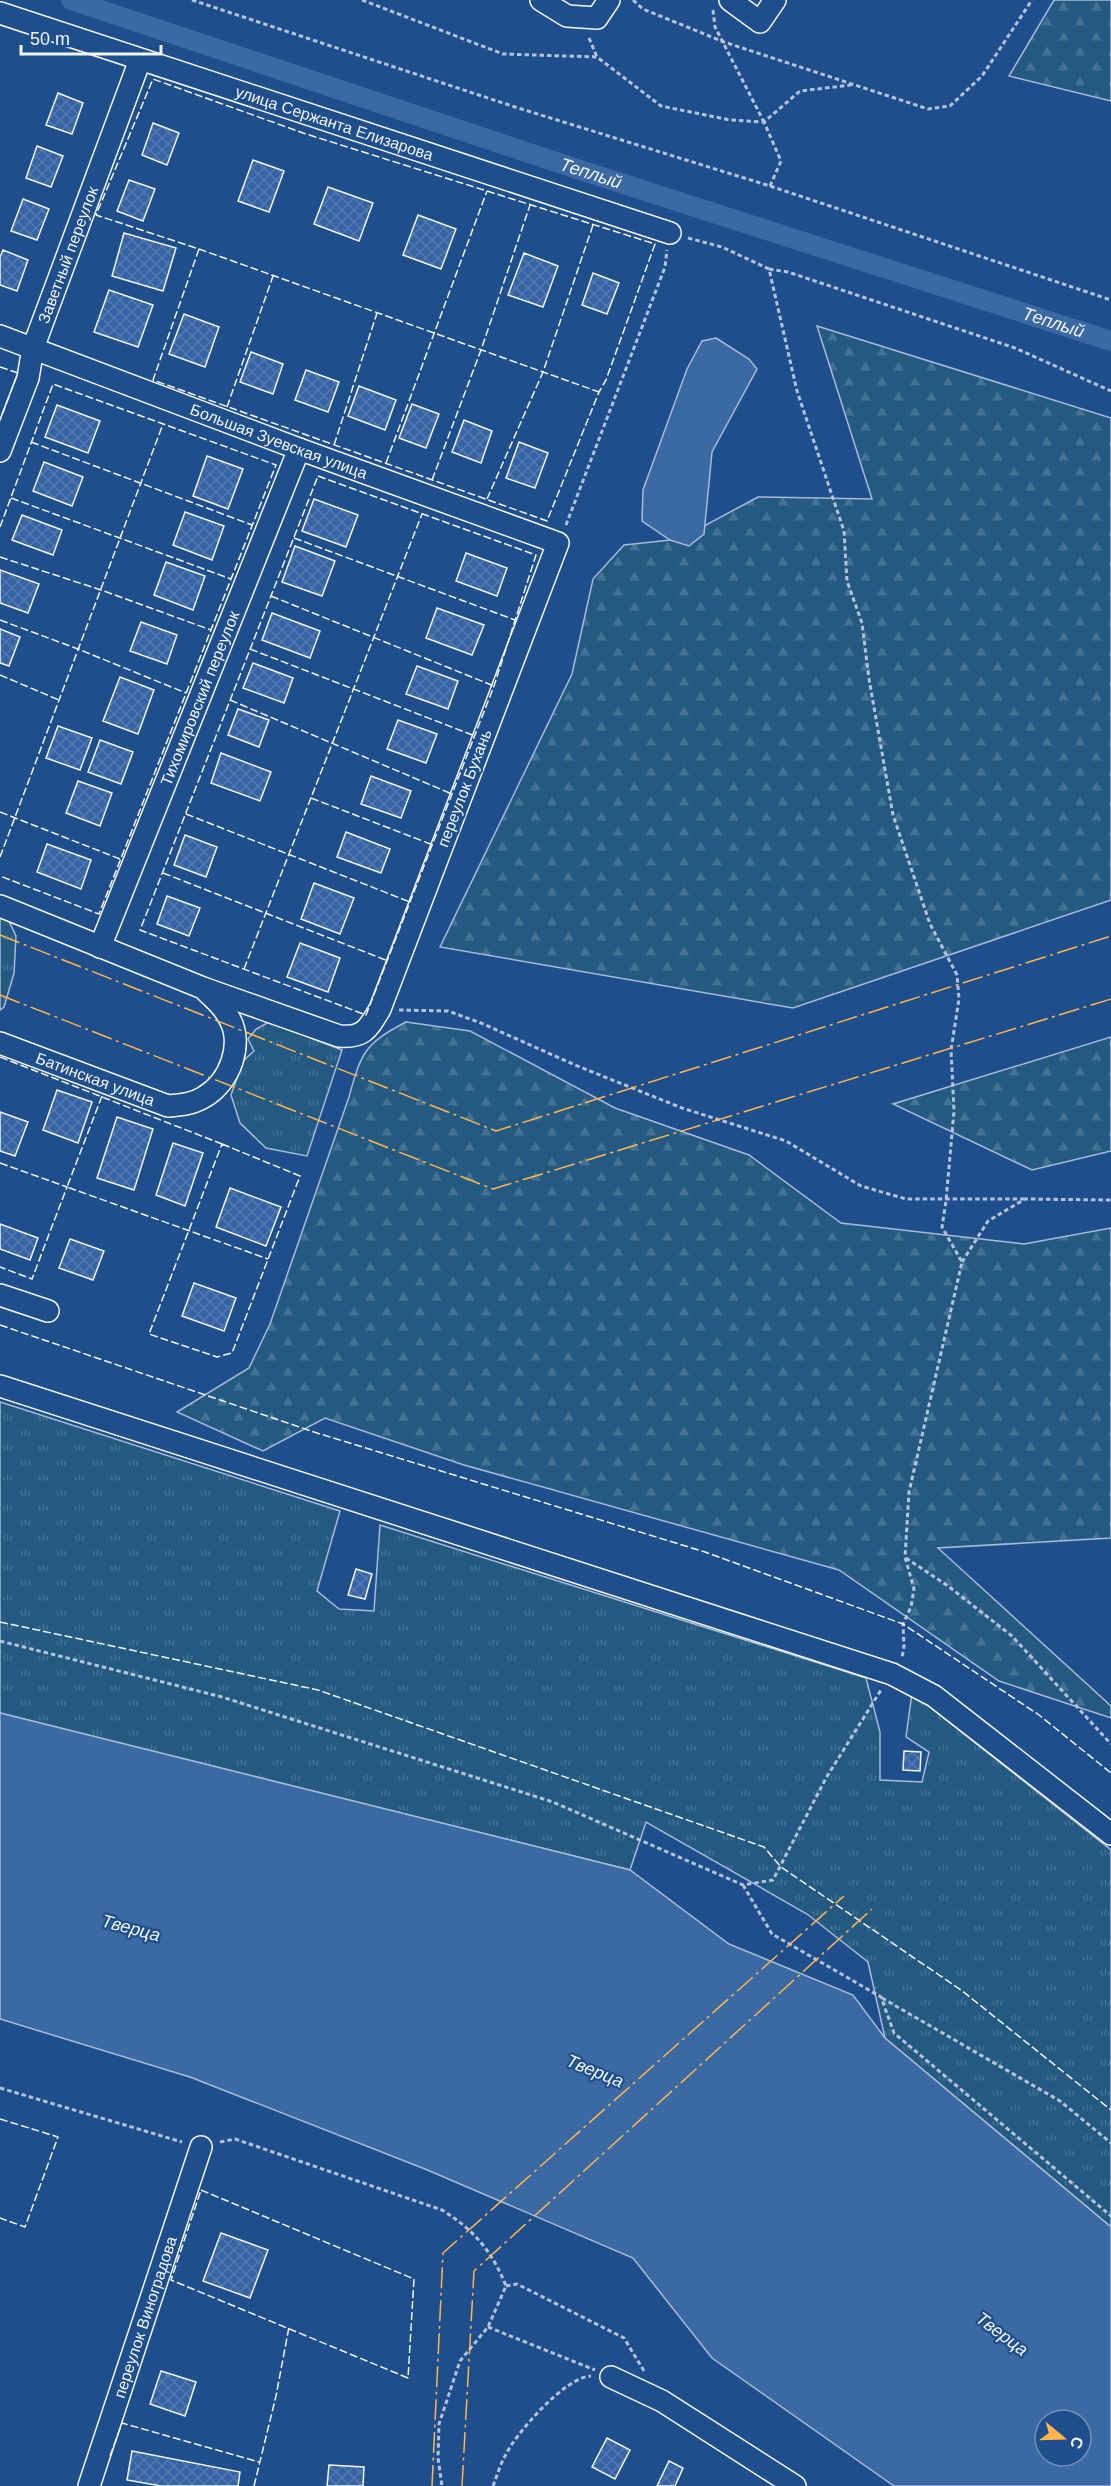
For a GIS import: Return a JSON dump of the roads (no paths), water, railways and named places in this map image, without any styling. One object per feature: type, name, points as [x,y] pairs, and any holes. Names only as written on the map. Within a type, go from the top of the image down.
[{"type":"street","points":[[541,0],[567,16],[597,18],[609,0]]},
{"type":"street","points":[[722,3],[760,22],[775,0]]},
{"type":"street","name":"улица Сержанта Елизарова","points":[[0,13],[670,233]]},
{"type":"street","name":"Заветный переулок","points":[[0,450],[28,378],[33,348],[141,60]]},
{"type":"street","name":"Большая Зуевская улица","points":[[0,336],[299,449],[558,543]]},
{"type":"street","name":"Тихомировский переулок","points":[[100,947],[299,449]]},
{"type":"street","name":"переулок Бухань","points":[[367,1031],[380,1009],[558,543]]},
{"type":"street","name":"Батинская улица","points":[[0,906],[203,988],[339,1036],[352,1037],[367,1031]]},
{"type":"street","name":"Батинская улица","points":[[0,1043],[168,1106],[187,1104],[204,1098],[219,1086],[229,1071],[235,1053],[235,1034],[230,1017],[203,988]]},
{"type":"street","points":[[0,1295],[48,1311]]},
{"type":"street","points":[[0,1386],[895,1675],[934,1696],[1111,1834]]},
{"type":"street","name":"переулок Виноградова","points":[[89,2486],[201,2147]]},
{"type":"street","points":[[611,2377],[662,2401],[795,2486]]},
{"type":"water","points":[[716,338],[749,359],[757,369],[712,452],[704,534],[689,546],[670,540],[642,521],[643,490],[687,369],[702,341]]},
{"type":"water","name":"Тверца","points":[[0,1713],[630,1870],[729,1944],[853,1995],[885,2038],[1111,2227],[1111,2486],[894,2486],[712,2358],[633,2258],[425,2169],[190,2077],[0,2019]]},
{"type":"waterway","name":"Теплый","points":[[71,0],[571,167],[1111,341]]}]
